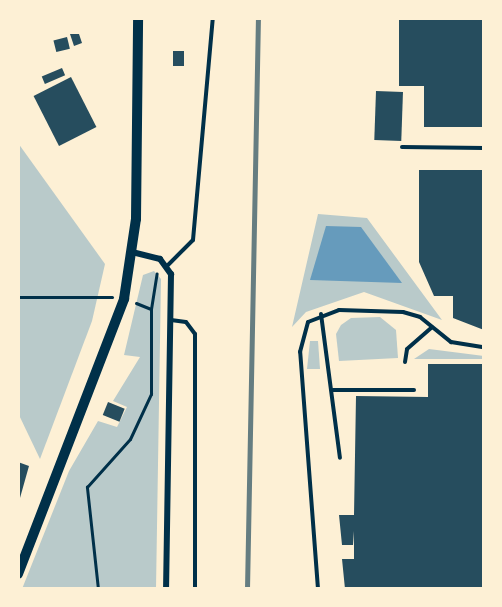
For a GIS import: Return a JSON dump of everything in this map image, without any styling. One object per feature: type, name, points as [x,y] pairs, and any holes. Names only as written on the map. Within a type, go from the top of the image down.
[{"type":"main road","points":[[18,574],[114,334],[132,252],[138,18]]},
{"type":"street","points":[[132,252],[160,260],[168,265],[171,321],[166,589]]},
{"type":"lane","points":[[168,265],[193,240],[213,18]]},
{"type":"lane","points":[[402,147],[484,148]]},
{"type":"lane","points":[[318,589],[300,352],[308,322],[321,314],[379,309],[420,317],[451,342],[484,347]]},
{"type":"lane","points":[[321,314],[333,390],[340,458]]},
{"type":"lane","points":[[171,321],[190,324],[195,334],[195,589]]},
{"type":"lane","points":[[405,362],[407,349],[432,327]]},
{"type":"lane","points":[[333,390],[414,390]]},
{"type":"path","points":[[98,589],[87,487],[130,439],[151,394],[150,309],[160,260]]},
{"type":"path","points":[[18,297],[110,296]]},
{"type":"shaded area","points":[[18,143],[105,264],[92,321],[40,459],[18,413]]},
{"type":"shaded area","points":[[318,214],[367,218],[442,320],[364,292],[306,312],[292,327]]},
{"type":"shaded area","points":[[154,271],[161,279],[156,589],[22,589],[69,471],[98,421],[117,427],[127,407],[113,401],[140,357],[124,355],[143,275]]},
{"type":"shaded area","points":[[380,317],[396,330],[398,358],[339,361],[336,334],[341,325],[351,318]]},
{"type":"shaded area","points":[[310,341],[318,341],[320,369],[307,369]]},
{"type":"shaded area","points":[[429,349],[484,356],[484,359],[414,359]]},
{"type":"water","points":[[326,226],[361,227],[402,283],[310,280]]},
{"type":"building","points":[[399,18],[484,18],[484,127],[424,127],[424,86],[399,86]]},
{"type":"building","points":[[70,34],[79,34],[82,43],[74,46]]},
{"type":"building","points":[[67,37],[70,49],[56,52],[53,40]]},
{"type":"building","points":[[173,51],[184,51],[184,66],[173,66]]},
{"type":"building","points":[[62,68],[65,75],[45,84],[42,77]]},
{"type":"building","points":[[71,77],[96,127],[59,146],[34,96]]},
{"type":"building","points":[[376,91],[403,92],[401,141],[374,140]]},
{"type":"building","points":[[419,170],[484,170],[484,330],[453,318],[453,296],[434,296],[419,262]]},
{"type":"building","points":[[428,364],[484,364],[484,589],[345,589],[342,559],[354,559],[354,531],[353,545],[342,545],[339,515],[354,515],[356,396],[428,397]]},
{"type":"building","points":[[108,402],[125,409],[119,422],[103,415]]},
{"type":"building","points":[[18,462],[29,466],[18,505]]},
{"type":"railway","points":[[247,589],[258,18]]}]
